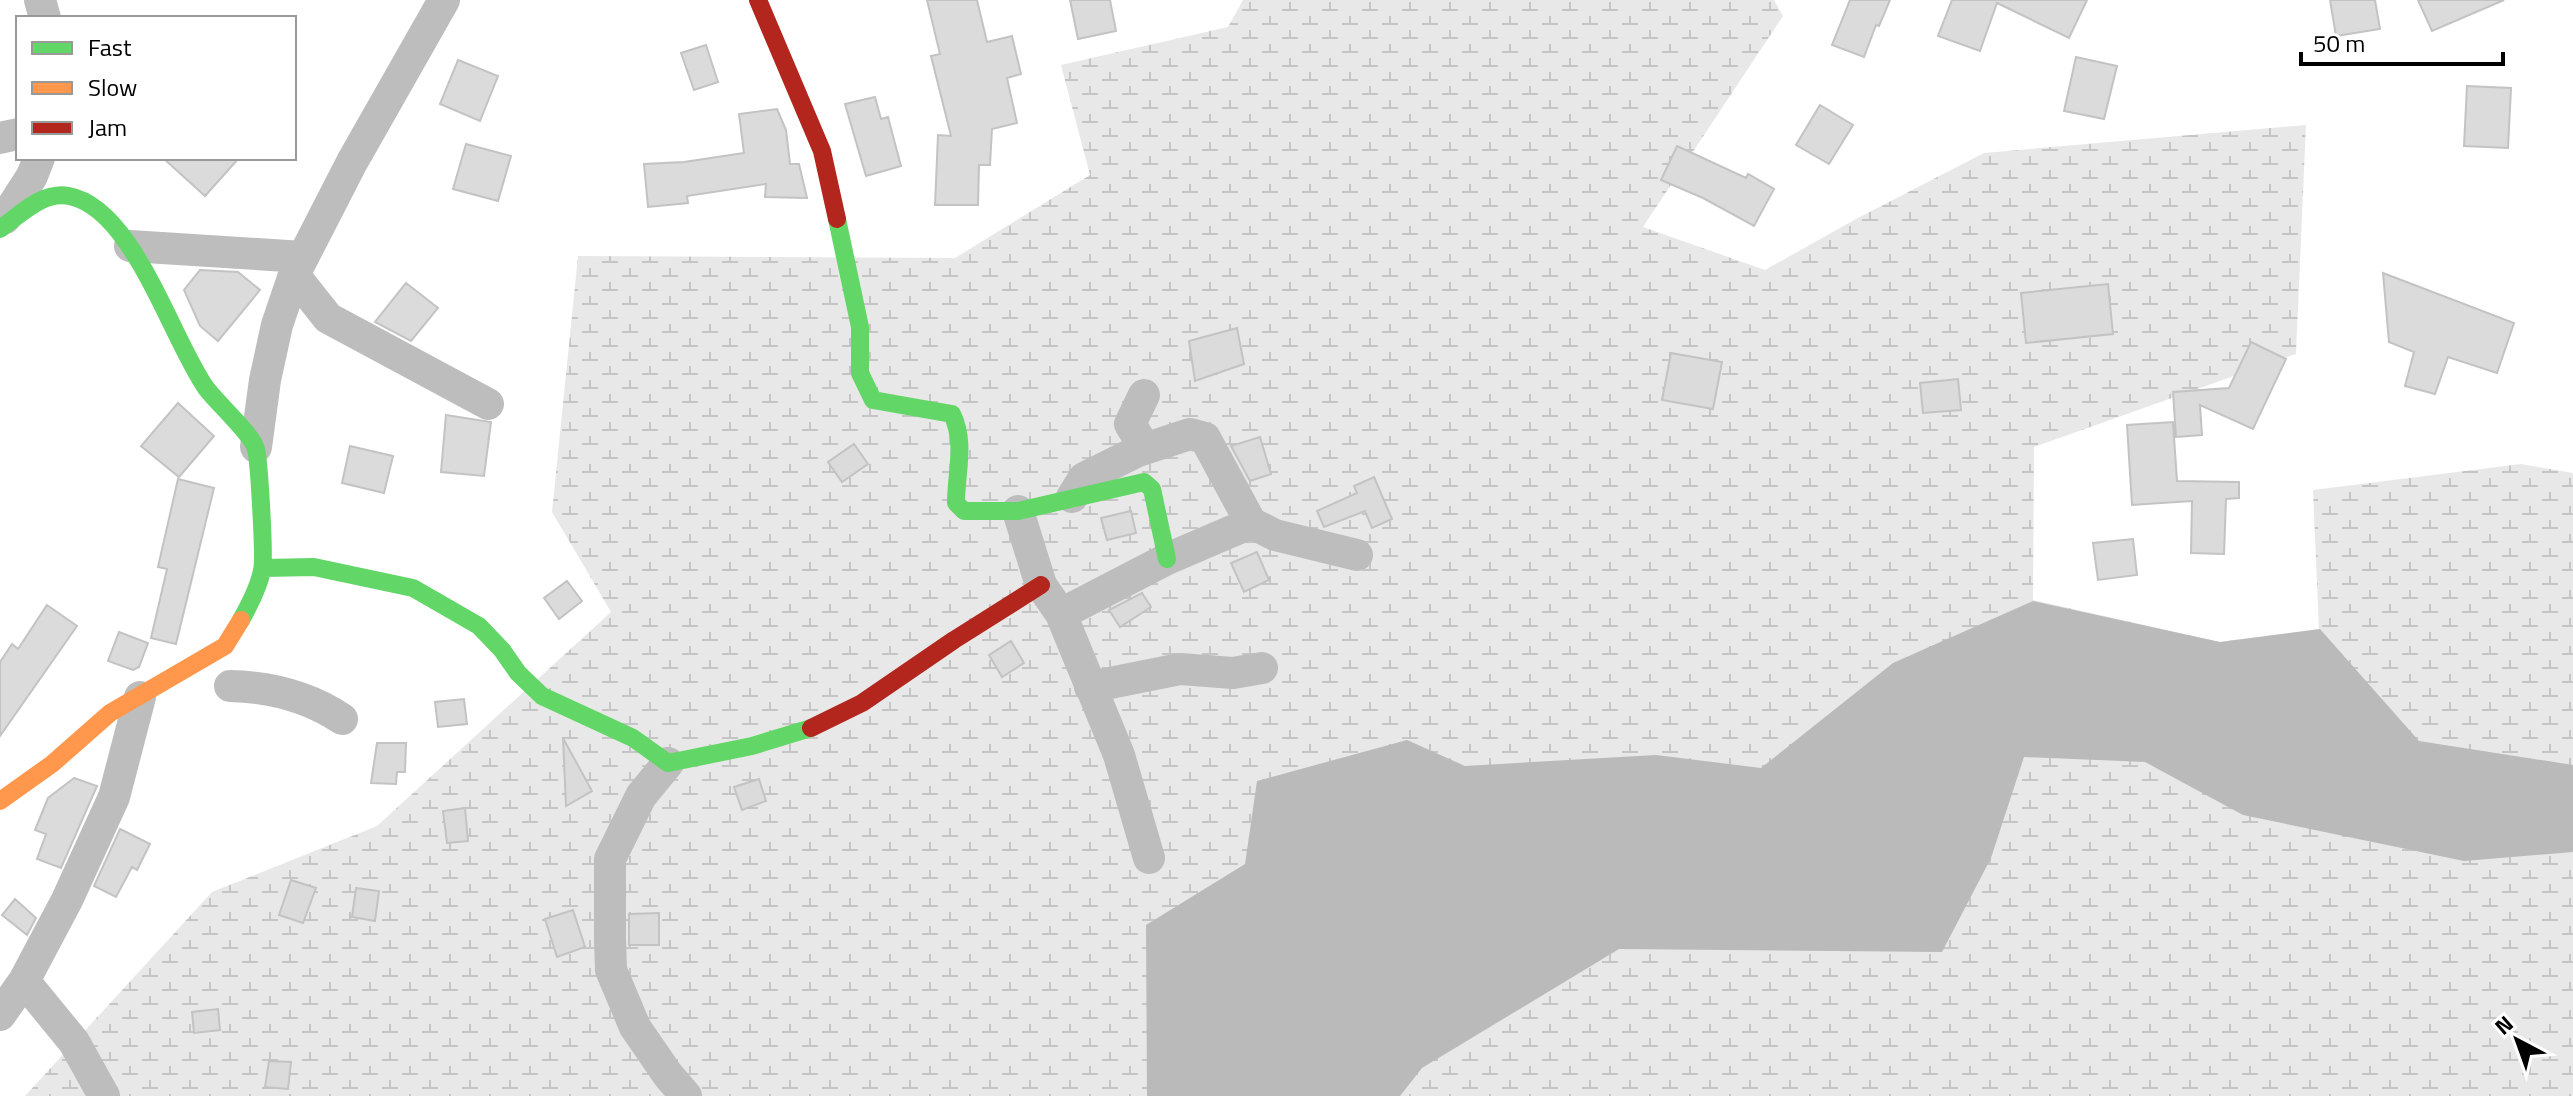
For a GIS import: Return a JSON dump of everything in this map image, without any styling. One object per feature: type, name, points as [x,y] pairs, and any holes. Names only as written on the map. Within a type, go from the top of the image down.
[{"type":"street","points":[[0,801],[52,764],[110,713],[225,646],[251,602],[263,568],[256,447],[265,380],[277,325],[299,266],[352,162],[444,0]]},
{"type":"street","points":[[758,0],[822,151],[860,327],[860,373],[873,400],[952,414],[957,421],[960,441],[956,503],[964,511],[1018,511],[1144,482],[1152,489],[1167,559]]},
{"type":"street","points":[[0,227],[17,202],[38,160]]},
{"type":"street","points":[[48,160],[130,246],[157,291],[184,352],[207,389],[256,447]]},
{"type":"street","points":[[0,227],[54,195],[91,203]]},
{"type":"street","points":[[130,246],[299,266]]},
{"type":"street","points":[[299,266],[328,318],[488,404]]},
{"type":"street","points":[[1138,451],[1138,437],[1130,424],[1144,395]]},
{"type":"street","points":[[1070,500],[1084,478],[1138,451],[1190,434],[1205,438],[1251,523],[1275,535],[1357,555]]},
{"type":"street","points":[[1018,511],[1041,585],[1061,614],[1119,755],[1149,858]]},
{"type":"street","points":[[1061,614],[1167,559],[1251,523]]},
{"type":"street","points":[[263,568],[314,567],[413,588],[479,626],[518,673],[542,696],[633,738],[668,763]]},
{"type":"street","points":[[686,1096],[635,1027],[611,970],[610,859],[641,796],[668,763],[742,751],[792,736],[835,718],[880,692],[941,648],[1041,585]]},
{"type":"street","points":[[1090,687],[1180,669],[1233,673],[1262,668]]},
{"type":"street","points":[[230,686],[254,687],[285,694],[323,706],[342,719]]},
{"type":"street","points":[[0,1015],[24,981],[67,900],[114,797],[140,697]]},
{"type":"street","points":[[24,981],[74,1042],[104,1096]]},
{"type":"green space","points":[[1243,0],[1774,0],[1783,16],[1643,227],[1765,270],[1984,153],[2306,125],[2296,354],[2034,447],[2033,600],[2220,642],[2319,629],[2313,490],[2521,464],[2573,473],[2573,1096],[25,1096],[212,892],[377,826],[611,612],[552,512],[578,256],[955,258],[1090,175],[1061,65],[1228,27]]},
{"type":"shaded area","points":[[2033,601],[2220,642],[2320,629],[2419,741],[2573,765],[2573,852],[2464,861],[2243,815],[2145,762],[2024,757],[1991,858],[1942,952],[1619,949],[1422,1068],[1400,1096],[1147,1096],[1146,925],[1245,864],[1257,781],[1407,740],[1465,766],[1656,755],[1761,768],[1893,663]]},
{"type":"building","points":[[927,0],[977,0],[987,42],[1012,36],[1021,74],[1007,78],[1017,123],[992,129],[990,165],[979,165],[978,205],[935,205],[938,135],[951,136],[931,56],[940,54]]},
{"type":"building","points":[[1070,0],[1110,0],[1116,31],[1078,39]]},
{"type":"building","points":[[1850,0],[1890,0],[1864,57],[1832,45]]},
{"type":"building","points":[[1952,0],[2087,0],[2069,38],[1997,3],[1980,51],[1938,36]]},
{"type":"building","points":[[2330,0],[2375,0],[2380,29],[2336,36]]},
{"type":"building","points":[[2418,0],[2504,0],[2432,31]]},
{"type":"building","points":[[706,45],[718,82],[694,90],[681,53]]},
{"type":"building","points":[[2076,57],[2117,66],[2104,119],[2064,111]]},
{"type":"building","points":[[458,60],[498,76],[480,121],[440,104]]},
{"type":"building","points":[[2467,86],[2511,88],[2508,148],[2464,146]]},
{"type":"building","points":[[875,97],[881,119],[888,117],[901,166],[866,176],[845,104]]},
{"type":"building","points":[[1820,105],[1853,125],[1829,164],[1796,145]]},
{"type":"building","points":[[777,109],[786,130],[790,164],[799,164],[807,198],[765,197],[766,184],[687,196],[688,203],[648,207],[644,164],[744,153],[739,114]]},
{"type":"building","points":[[466,144],[511,156],[498,201],[453,189]]},
{"type":"building","points":[[1677,146],[1746,178],[1748,174],[1774,189],[1754,226],[1703,198],[1661,180]]},
{"type":"building","points":[[165,160],[237,160],[205,196]]},
{"type":"building","points":[[200,270],[238,272],[260,290],[218,341],[200,326],[184,290]]},
{"type":"building","points":[[2383,273],[2514,323],[2497,373],[2448,357],[2435,394],[2405,386],[2414,352],[2389,342]]},
{"type":"building","points":[[406,283],[438,308],[411,341],[375,322]]},
{"type":"building","points":[[2108,284],[2113,334],[2026,343],[2021,293]]},
{"type":"building","points":[[1237,328],[1244,364],[1195,381],[1189,341]]},
{"type":"building","points":[[2251,342],[2286,359],[2253,429],[2200,405],[2202,435],[2176,437],[2173,392],[2229,388]]},
{"type":"building","points":[[1671,353],[1722,362],[1713,409],[1662,400]]},
{"type":"building","points":[[1958,379],[1961,410],[1923,413],[1920,383]]},
{"type":"building","points":[[178,403],[214,436],[179,477],[141,446]]},
{"type":"building","points":[[446,415],[491,422],[484,476],[441,472]]},
{"type":"building","points":[[2173,422],[2177,481],[2239,482],[2239,498],[2226,499],[2224,554],[2191,553],[2192,501],[2132,505],[2127,425]]},
{"type":"building","points":[[1260,437],[1271,474],[1250,481],[1231,446]]},
{"type":"building","points":[[854,444],[868,464],[842,482],[828,462]]},
{"type":"building","points":[[350,446],[393,456],[384,493],[342,483]]},
{"type":"building","points":[[1374,477],[1392,519],[1372,528],[1365,511],[1324,527],[1317,511],[1357,493],[1354,486]]},
{"type":"building","points":[[178,479],[214,488],[176,644],[151,638],[167,569],[158,567]]},
{"type":"building","points":[[1131,511],[1136,533],[1107,540],[1101,518]]},
{"type":"building","points":[[2133,539],[2137,575],[2098,580],[2093,543]]},
{"type":"building","points":[[1257,552],[1269,580],[1244,592],[1231,563]]},
{"type":"building","points":[[567,581],[582,601],[559,619],[544,598]]},
{"type":"building","points":[[1142,593],[1151,607],[1120,627],[1109,610]]},
{"type":"building","points":[[47,605],[77,626],[0,736],[0,662],[12,644],[18,649]]},
{"type":"building","points":[[119,632],[148,643],[139,667],[133,670],[108,661]]},
{"type":"building","points":[[1011,641],[1024,663],[1002,677],[989,655]]},
{"type":"building","points":[[464,699],[467,724],[438,727],[435,702]]},
{"type":"building","points":[[563,738],[592,791],[566,806]]},
{"type":"building","points":[[377,743],[406,743],[405,772],[397,772],[396,784],[371,783]]},
{"type":"building","points":[[74,778],[97,786],[61,868],[37,859],[46,834],[35,830],[48,798]]},
{"type":"building","points":[[759,779],[766,801],[742,810],[734,787]]},
{"type":"building","points":[[465,808],[468,841],[447,843],[443,811]]},
{"type":"building","points":[[120,829],[150,844],[137,870],[132,867],[116,897],[94,886]]},
{"type":"building","points":[[291,880],[316,888],[303,923],[279,915]]},
{"type":"building","points":[[356,888],[379,891],[375,921],[352,917]]},
{"type":"building","points":[[15,899],[36,918],[27,935],[2,915]]},
{"type":"building","points":[[573,910],[585,947],[557,957],[545,919]]},
{"type":"building","points":[[659,913],[659,945],[629,945],[629,914]]},
{"type":"building","points":[[218,1009],[220,1030],[194,1033],[192,1012]]},
{"type":"building","points":[[269,1061],[291,1062],[288,1089],[265,1087]]},
{"type":"traffic: fast","points":[[0,229],[32,205],[50,197],[69,196],[92,206],[112,224],[131,249],[206,388],[253,443],[259,471],[263,562],[261,576],[241,620]]},
{"type":"traffic: fast","points":[[837,219],[860,327],[860,373],[873,400],[952,414],[959,436],[956,503],[964,511],[1018,511],[1144,482],[1152,489],[1167,559]]},
{"type":"traffic: fast","points":[[263,568],[314,567],[413,588],[479,626],[518,673],[542,696],[633,738],[668,763],[752,746],[811,728]]},
{"type":"traffic: slow","points":[[0,801],[52,764],[110,713],[225,646],[241,620]]},
{"type":"traffic: jam","points":[[758,0],[822,151],[837,219]]},
{"type":"traffic: jam","points":[[811,728],[862,703],[1041,585]]}]
